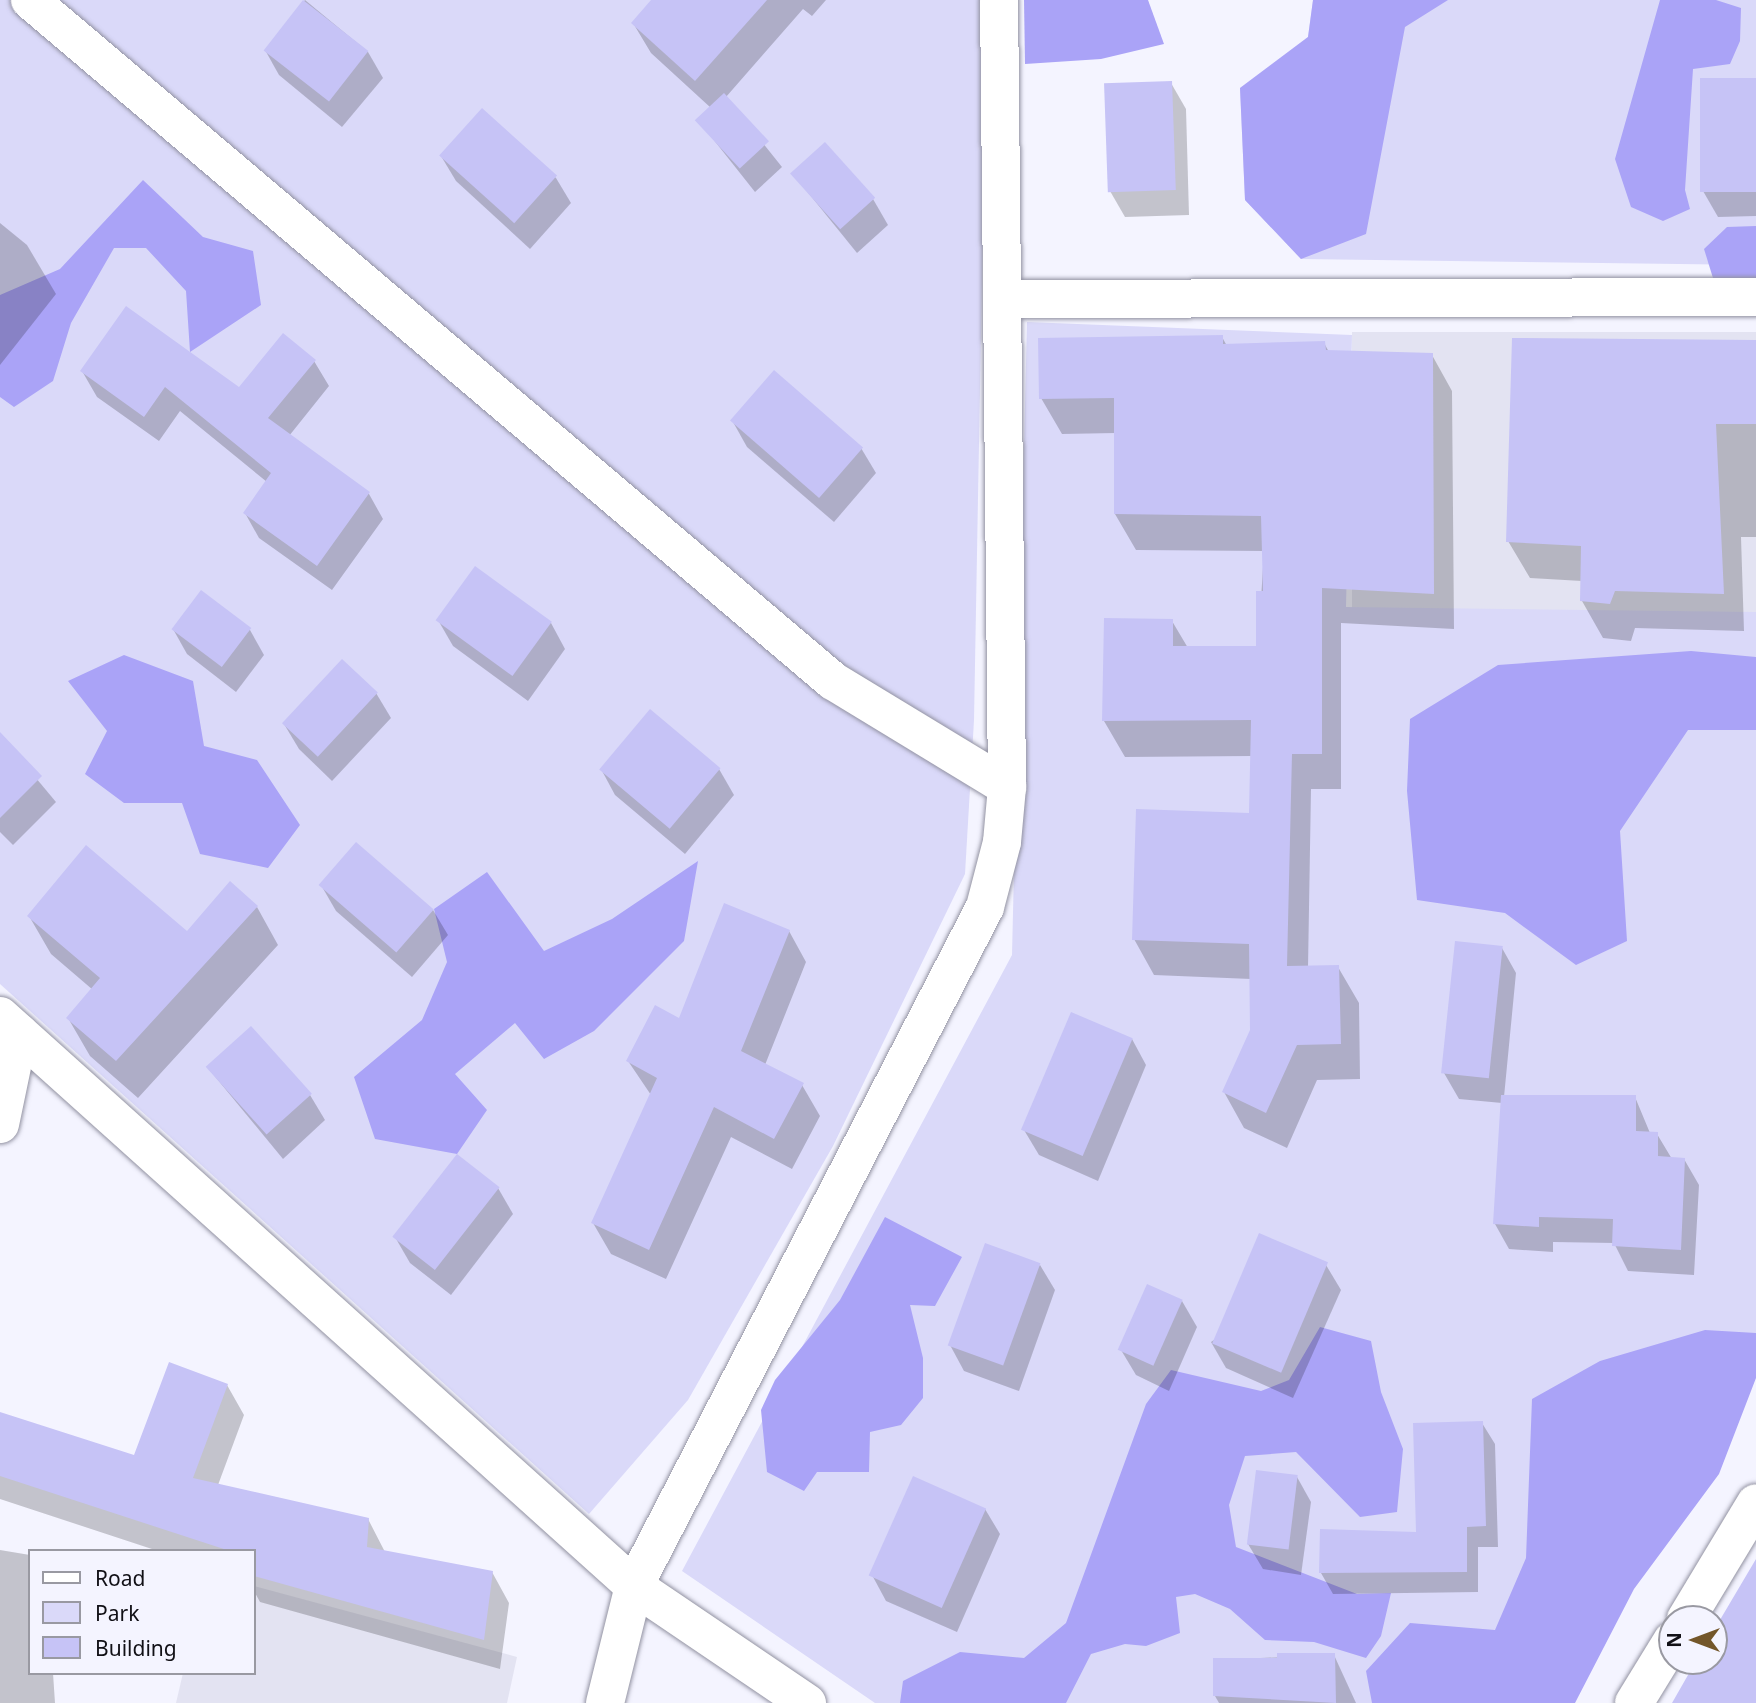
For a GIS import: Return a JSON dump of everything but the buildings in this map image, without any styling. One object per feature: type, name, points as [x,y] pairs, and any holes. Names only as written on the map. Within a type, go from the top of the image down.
[{"type":"street","points":[[30,0],[834,681],[1007,787]]},
{"type":"street","points":[[605,1703],[634,1586],[985,907],[1007,787],[999,0]]},
{"type":"street","points":[[1002,299],[1756,297]]},
{"type":"street","points":[[9,1025],[634,1586],[807,1703]]},
{"type":"street","points":[[0,1124],[9,1025]]},
{"type":"street","points":[[1694,1605],[1756,1503]]},
{"type":"street","points":[[1634,1703],[1658,1664]]},
{"type":"shaded area","points":[[1024,0],[1148,0],[1164,44],[1101,59],[1025,64]]},
{"type":"shaded area","points":[[1313,0],[1448,0],[1405,27],[1366,234],[1301,259],[1245,200],[1240,88],[1308,37]]},
{"type":"shaded area","points":[[1660,0],[1716,0],[1741,8],[1740,41],[1730,64],[1693,69],[1685,190],[1690,209],[1663,221],[1631,207],[1615,159]]},
{"type":"shaded area","points":[[143,180],[203,237],[253,251],[261,305],[190,352],[186,291],[146,248],[114,248],[71,323],[53,381],[14,407],[0,397],[0,295],[60,269]]},
{"type":"shaded area","points":[[1756,226],[1756,285],[1713,278],[1704,249],[1727,227]]},
{"type":"shaded area","points":[[1352,332],[1756,332],[1756,612],[1352,612]]},
{"type":"shaded area","points":[[1691,651],[1756,657],[1756,730],[1688,730],[1620,831],[1627,941],[1576,965],[1505,913],[1417,900],[1407,791],[1410,719],[1498,665]]},
{"type":"shaded area","points":[[124,655],[193,681],[204,746],[257,760],[300,825],[268,868],[200,854],[182,803],[124,803],[85,774],[107,731],[68,681]]},
{"type":"shaded area","points":[[698,861],[684,941],[594,1031],[544,1059],[515,1023],[455,1074],[487,1110],[457,1154],[375,1139],[354,1077],[422,1020],[447,962],[434,909],[487,872],[544,951],[612,919]]},
{"type":"shaded area","points":[[885,1217],[962,1257],[935,1306],[910,1305],[923,1358],[923,1398],[901,1425],[870,1432],[869,1472],[817,1472],[804,1491],[767,1472],[761,1410],[775,1380],[840,1300]]},
{"type":"shaded area","points":[[1320,1327],[1371,1341],[1381,1392],[1403,1449],[1397,1512],[1360,1517],[1296,1452],[1245,1456],[1229,1505],[1236,1547],[1357,1594],[1391,1593],[1381,1636],[1366,1658],[1314,1642],[1265,1640],[1230,1609],[1195,1594],[1176,1597],[1180,1633],[1146,1646],[1125,1644],[1091,1654],[1066,1703],[900,1703],[903,1681],[960,1652],[1024,1658],[1066,1623],[1146,1404],[1171,1370],[1261,1391],[1289,1380]]},
{"type":"shaded area","points":[[1705,1330],[1756,1333],[1756,1378],[1719,1474],[1634,1589],[1575,1703],[1372,1703],[1366,1671],[1410,1623],[1495,1630],[1526,1558],[1532,1399],[1600,1361]]},
{"type":"shaded area","points":[[256,1587],[517,1657],[507,1703],[176,1703],[183,1675],[256,1675]]},
{"type":"green space","points":[[0,0],[987,0],[974,720],[965,874],[833,1146],[688,1400],[589,1514],[0,984]]},
{"type":"green space","points":[[1313,0],[1756,0],[1756,265],[1301,259],[1245,200],[1240,88],[1308,37]]},
{"type":"green space","points":[[1027,322],[1352,335],[1346,607],[1756,612],[1756,1372],[1549,1703],[875,1703],[682,1571],[1012,955]]}]
